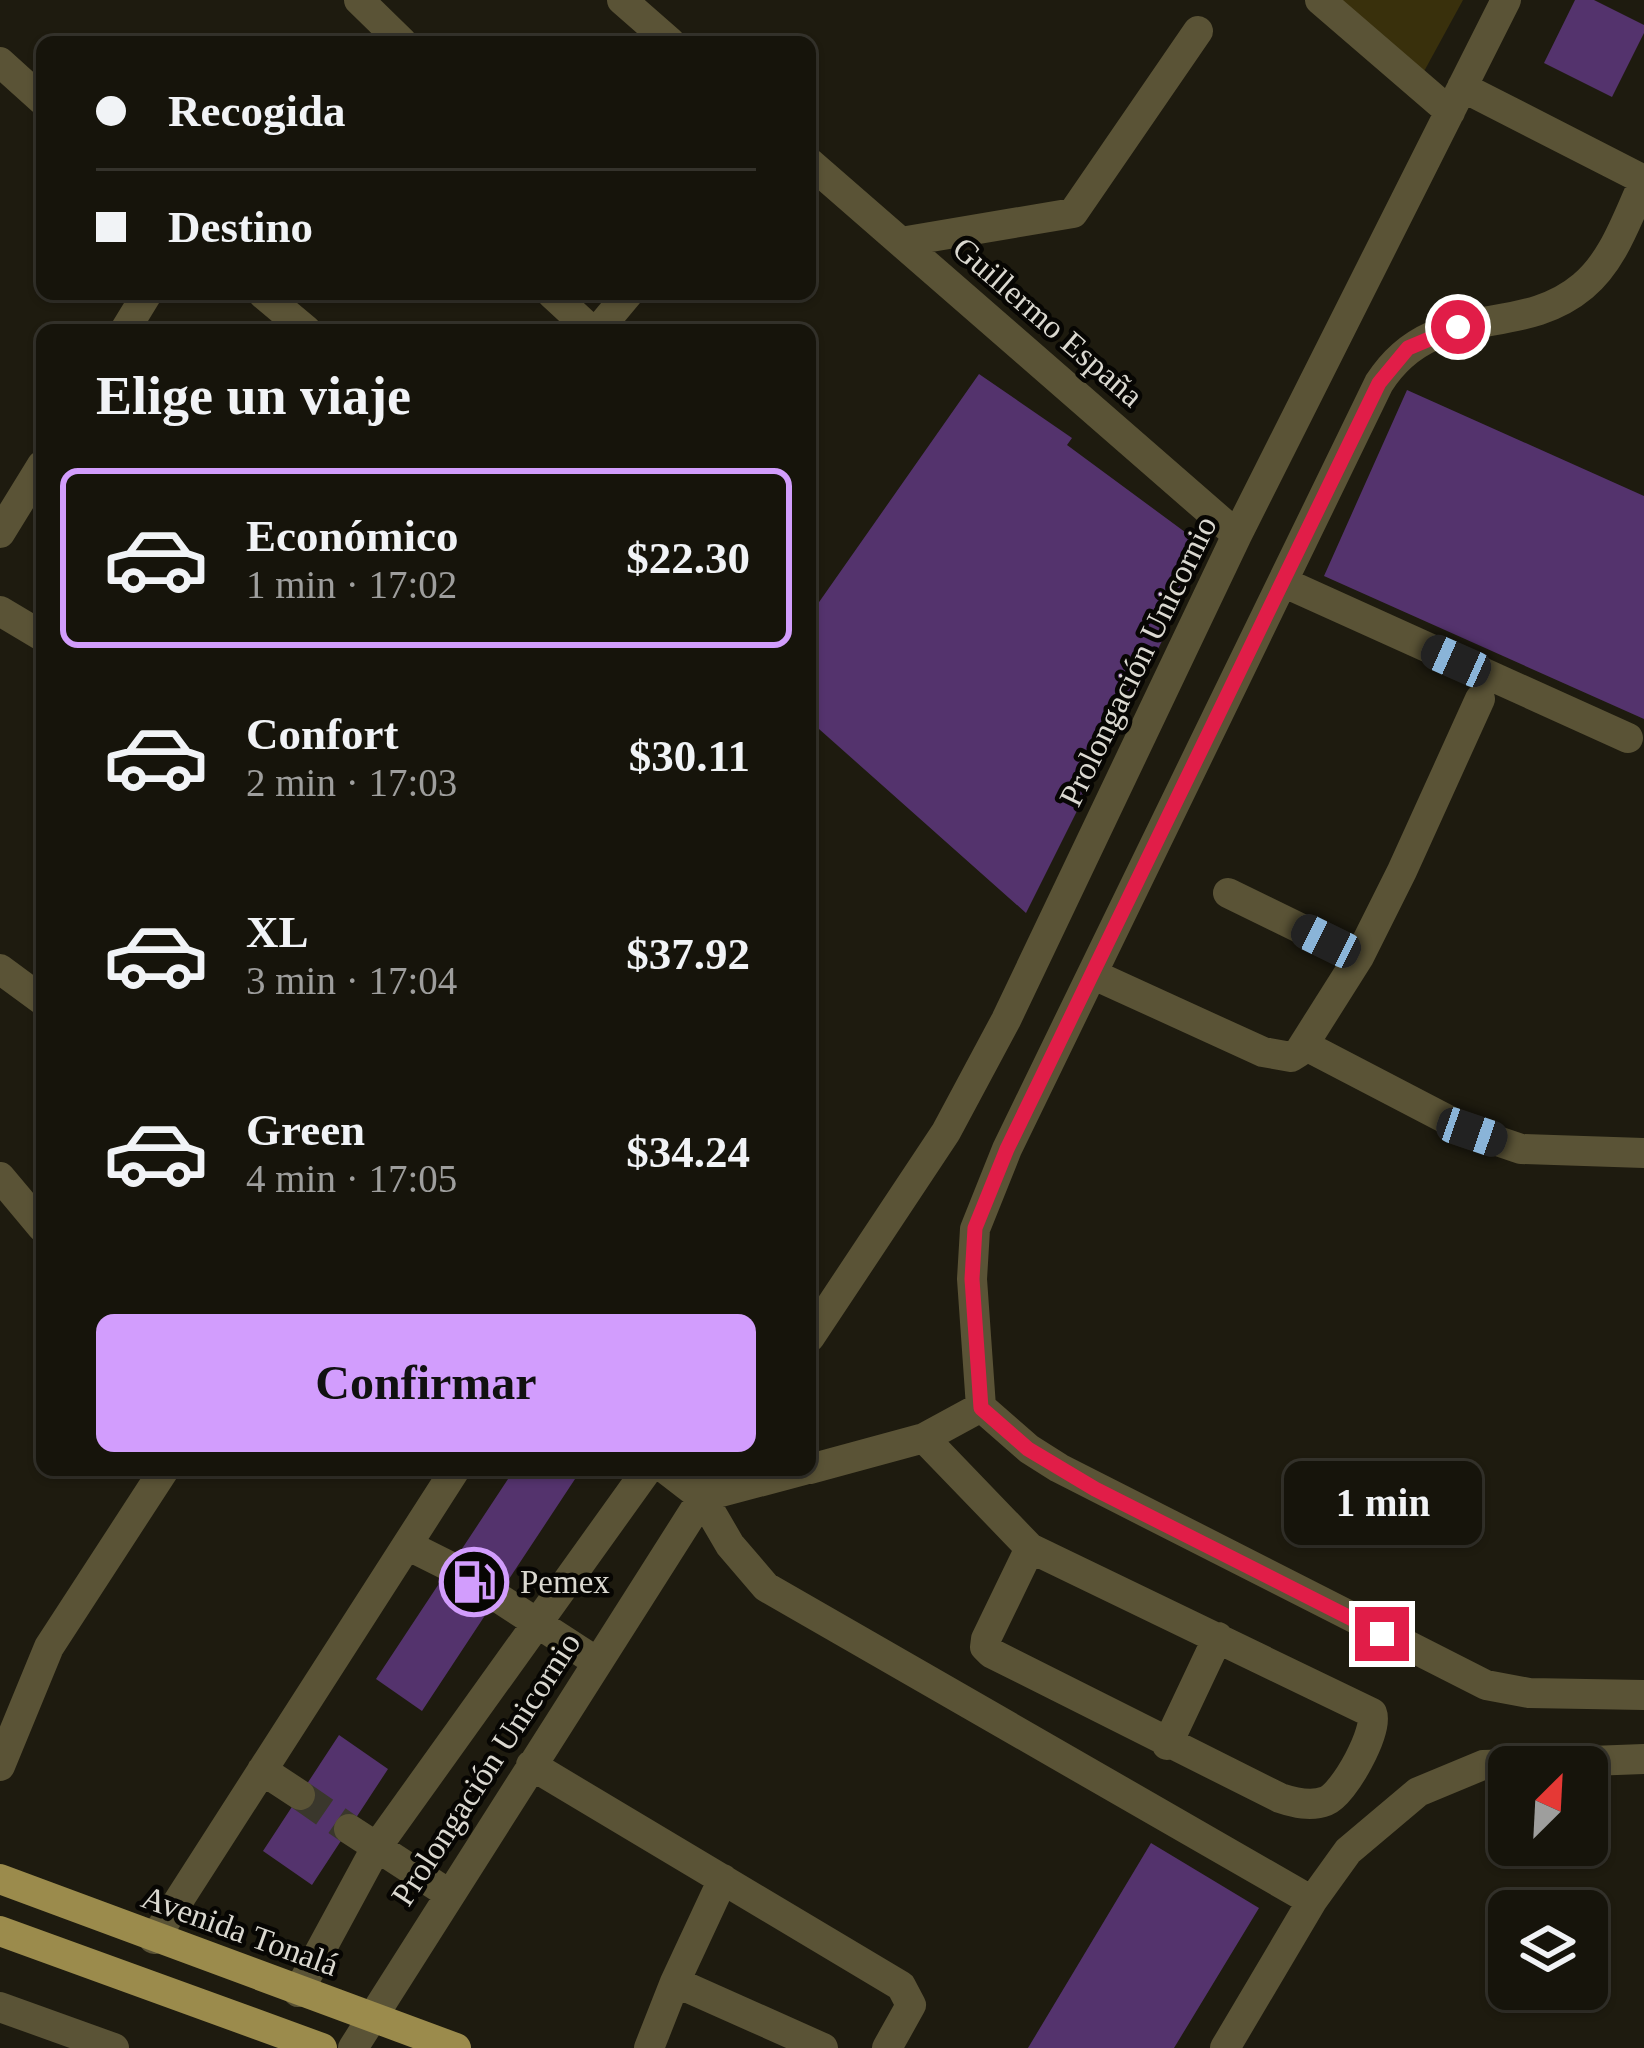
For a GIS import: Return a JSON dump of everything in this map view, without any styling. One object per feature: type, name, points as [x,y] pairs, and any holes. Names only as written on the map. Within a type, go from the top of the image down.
[{"type":"main road","name":"Avenida Tonalá","points":[[0,1880],[456,2048]]},
{"type":"main road","points":[[0,1931],[322,2048]]},
{"type":"street","points":[[359,0],[395,36]]},
{"type":"street","points":[[622,0],[663,36]]},
{"type":"street","points":[[1320,0],[1456,99],[1644,181],[1612,253],[1568,298],[1549,308],[1438,332],[1396,358],[1379,383],[1007,1149],[975,1228],[972,1279],[981,1408],[1028,1449],[1095,1489],[1464,1676],[1529,1693],[1644,1695]]},
{"type":"street","name":"Prolongación Unicornio","points":[[816,1328],[946,1132],[996,1039],[1238,535],[1506,0]]},
{"type":"street","points":[[901,242],[1073,213],[1198,31]]},
{"type":"street","points":[[0,62],[36,95]]},
{"type":"street","name":"Guillermo España","points":[[816,168],[1238,535]]},
{"type":"street","points":[[269,300],[292,324]]},
{"type":"street","points":[[559,300],[588,324]]},
{"type":"street","points":[[600,324],[622,300]]},
{"type":"street","points":[[0,533],[36,475]]},
{"type":"street","points":[[1285,583],[1628,738]]},
{"type":"street","points":[[0,611],[36,632]]},
{"type":"street","points":[[1092,974],[1262,1052],[1291,1057],[1306,1046],[1359,957],[1480,699]]},
{"type":"street","points":[[1228,893],[1359,957]]},
{"type":"street","points":[[0,969],[36,996]]},
{"type":"street","points":[[1306,1046],[1472,1132],[1521,1149],[1644,1153]]},
{"type":"street","points":[[0,1178],[36,1220]]},
{"type":"street","points":[[816,1467],[924,1438],[981,1408]]},
{"type":"street","points":[[924,1438],[1030,1549],[1367,1709],[1375,1718],[1375,1729],[1338,1794],[1311,1805],[1280,1798],[998,1658],[985,1647],[1030,1549]]},
{"type":"street","points":[[0,1766],[49,1647],[160,1476]]},
{"type":"street","points":[[154,1939],[451,1476]]},
{"type":"street","points":[[298,1992],[376,1848],[643,1476]]},
{"type":"street","points":[[675,1476],[702,1497],[730,1545],[766,1587],[1312,1901]]},
{"type":"street","name":"Prolongación Unicornio","points":[[353,2048],[716,1476]]},
{"type":"street","points":[[702,1497],[781,1476]]},
{"type":"street","points":[[407,1545],[451,1567],[597,1663]]},
{"type":"street","points":[[1167,1745],[1218,1637]]},
{"type":"street","points":[[1225,2048],[1312,1901],[1348,1851],[1418,1792],[1483,1766],[1644,1759]]},
{"type":"street","points":[[531,1765],[901,1986],[911,2005],[886,2048]]},
{"type":"street","points":[[262,1770],[300,1795]]},
{"type":"street","points":[[349,1828],[448,1894]]},
{"type":"street","points":[[649,2048],[723,1879]]},
{"type":"street","points":[[676,1982],[823,2048]]},
{"type":"street","points":[[3,2012],[114,2048]]},
{"type":"shaded area","points":[[1307,0],[1463,0],[1410,97]]},
{"type":"building","points":[[1575,0],[1594,0],[1644,25],[1612,97],[1544,63]]},
{"type":"building","points":[[979,374],[1072,438],[1067,445],[1208,549],[1026,913],[816,726],[816,606]]},
{"type":"building","points":[[1407,390],[1644,496],[1644,719],[1324,576]]},
{"type":"building","name":"Pemex","points":[[510,1476],[577,1476],[422,1711],[376,1679]]},
{"type":"building","points":[[339,1735],[388,1769],[312,1885],[263,1851]]},
{"type":"building","points":[[1151,1843],[1259,1908],[1174,2048],[1028,2048]]},
{"type":"tunnel","points":[[300,1795],[349,1829]]},
{"type":"place","name":"Pemex","points":[[474,1582]]},
{"type":"route","points":[[1382,1634],[1095,1489],[1028,1449],[981,1408],[972,1279],[975,1228],[991,1184],[1379,383],[1408,348],[1458,327]]}]
